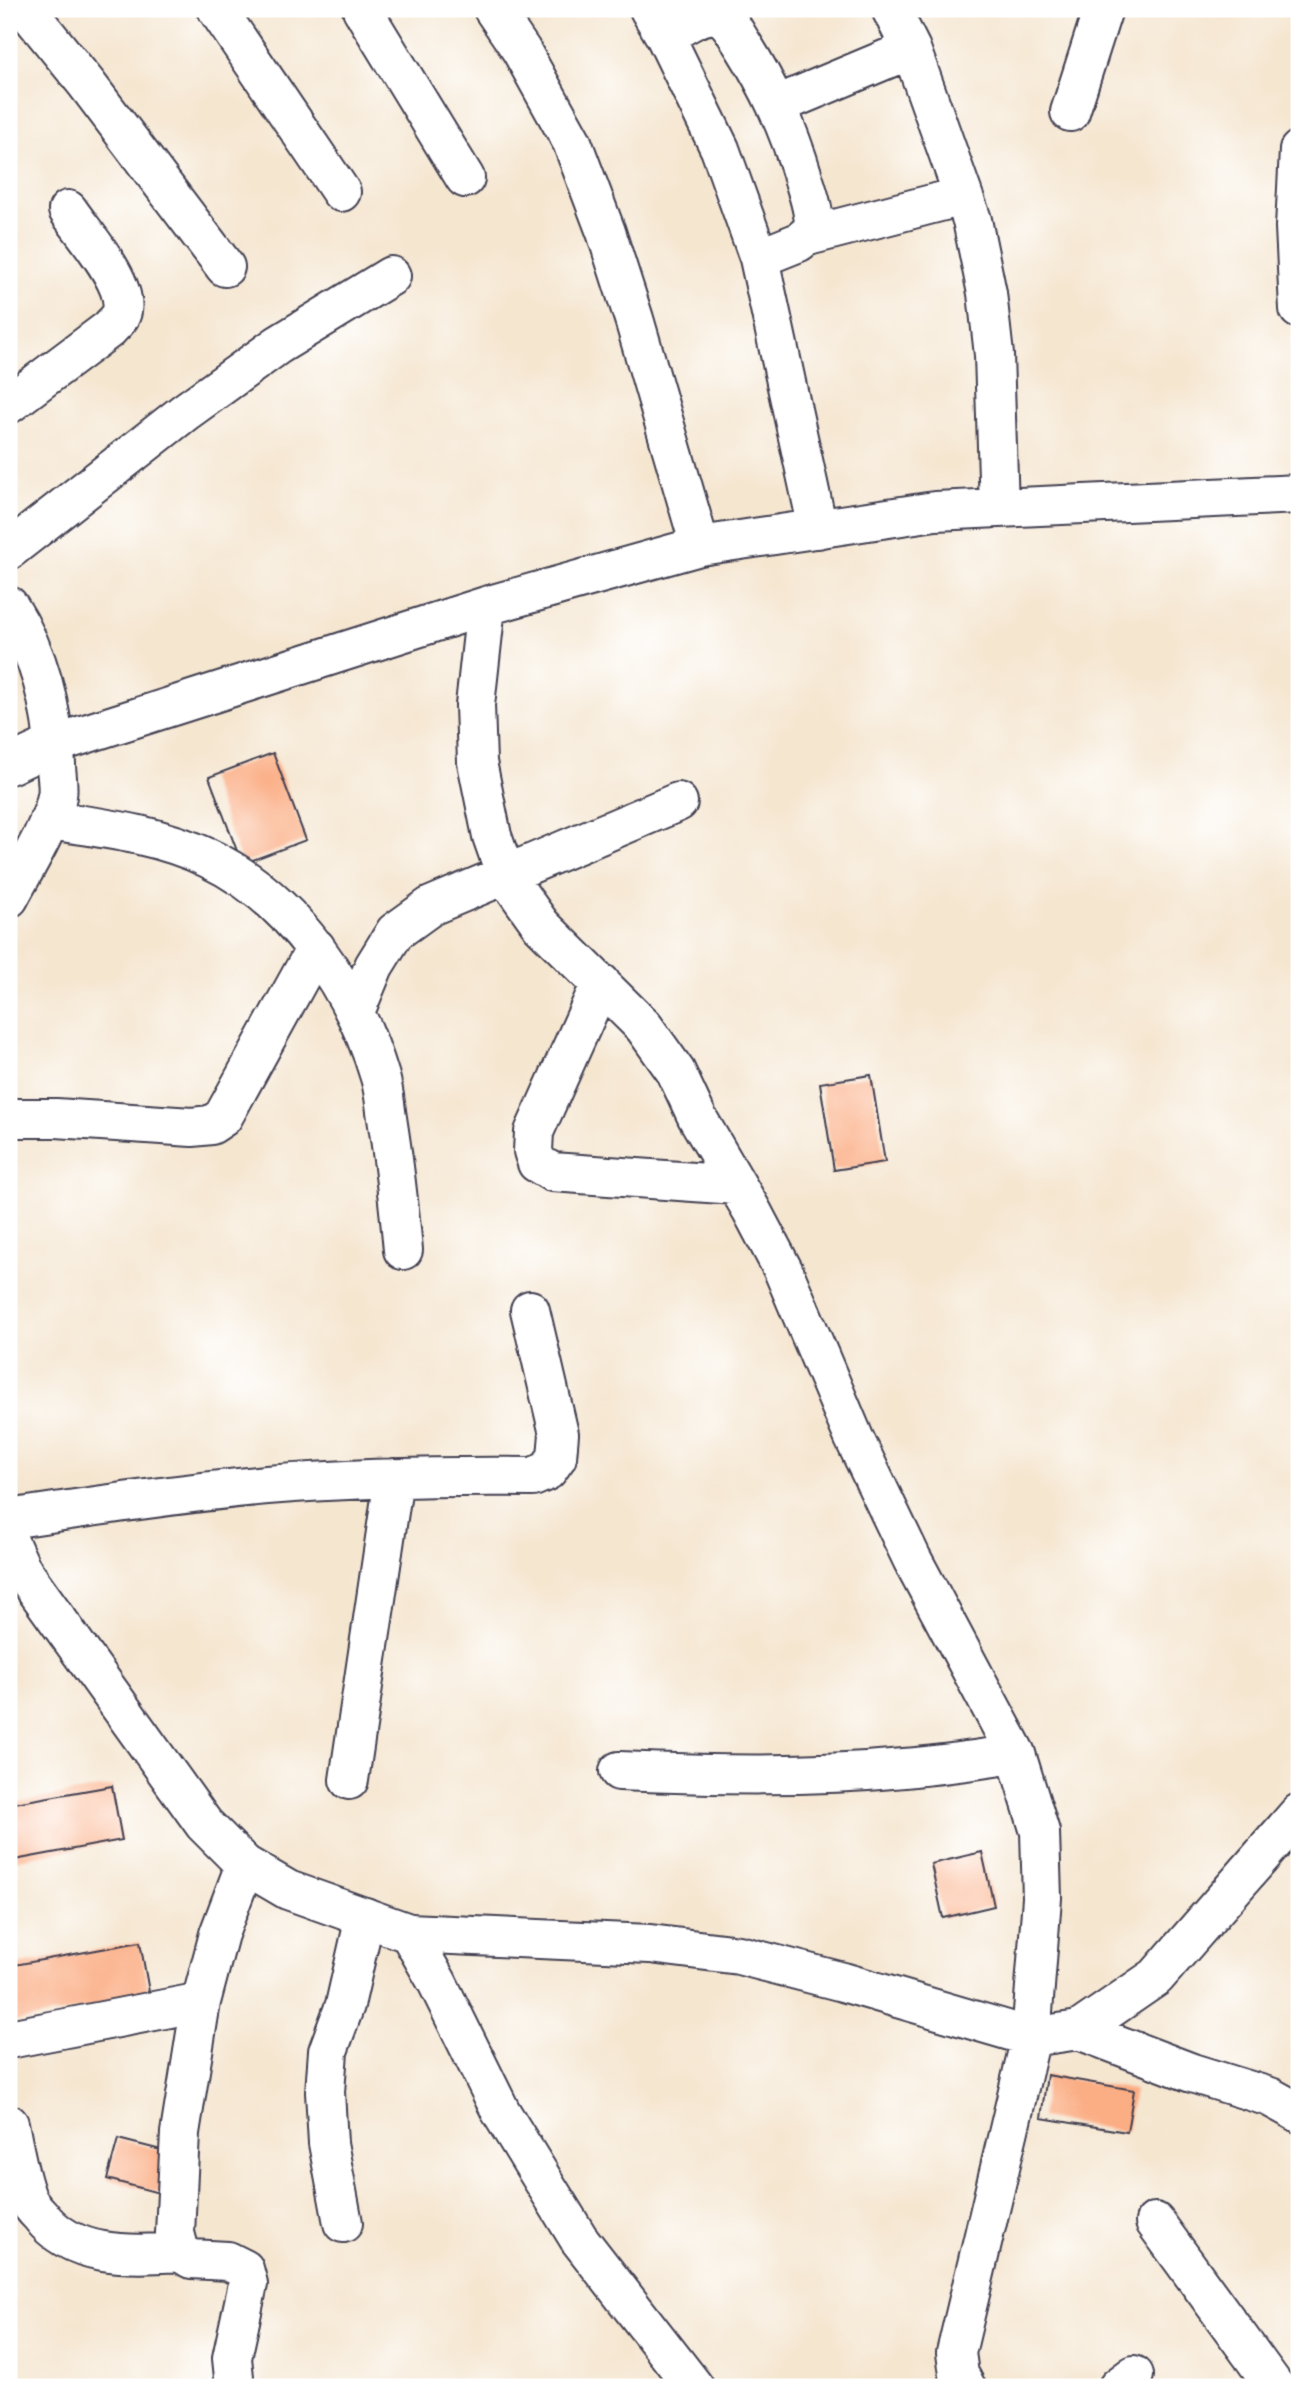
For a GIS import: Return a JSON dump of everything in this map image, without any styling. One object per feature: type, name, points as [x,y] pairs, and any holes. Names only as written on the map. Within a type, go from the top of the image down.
[{"type":"street","points":[[26,9],[86,83],[225,267]]},
{"type":"street","points":[[217,9],[341,192]]},
{"type":"street","points":[[362,9],[465,178]]},
{"type":"street","points":[[493,9],[521,50],[572,142],[606,232],[634,319],[700,546]]},
{"type":"street","points":[[891,9],[911,49],[972,220],[987,293],[995,355],[999,508]]},
{"type":"street","points":[[1070,112],[1103,9]]},
{"type":"street","points":[[808,236],[814,229],[814,220],[790,132],[766,81],[728,21],[716,15],[657,22],[720,149],[759,258],[818,529]]},
{"type":"street","points":[[777,105],[911,49]]},
{"type":"street","points":[[1299,150],[1295,228],[1299,309]]},
{"type":"street","points":[[759,258],[808,236],[963,196]]},
{"type":"street","points":[[9,404],[109,329],[122,314],[123,296],[111,272],[68,210]]},
{"type":"street","points":[[9,550],[195,404],[278,345],[391,276]]},
{"type":"street","points":[[54,782],[486,606],[700,546],[935,511],[1299,495]]},
{"type":"street","points":[[9,606],[26,632],[46,687],[54,782],[9,898]]},
{"type":"street","points":[[486,606],[475,705],[477,762],[492,836],[506,876],[541,925],[644,1027],[676,1072],[697,1117],[783,1270],[854,1438],[912,1559],[1016,1754],[1040,1832],[1042,1898],[1031,2037],[956,2353],[959,2374],[966,2387]]},
{"type":"street","points":[[9,765],[54,782],[141,834],[208,858],[265,893],[316,948],[355,1012],[380,1078],[404,1250]]},
{"type":"street","points":[[355,1012],[374,966],[395,932],[431,906],[678,802]]},
{"type":"street","points":[[9,1118],[56,1118],[192,1127],[211,1125],[223,1117],[316,948]]},
{"type":"street","points":[[601,983],[534,1132],[533,1151],[537,1163],[552,1172],[736,1185]]},
{"type":"street","points":[[9,1520],[190,1494],[267,1486],[394,1478],[533,1477],[547,1471],[557,1457],[559,1434],[530,1310]]},
{"type":"street","points":[[349,1780],[394,1478]]},
{"type":"street","points":[[9,1542],[22,1570],[204,1824],[245,1865],[288,1890],[409,1933],[650,1944],[739,1955],[844,1982],[1031,2037],[1079,2030],[1156,1977],[1299,1813]]},
{"type":"street","points":[[619,1771],[800,1774],[904,1768],[1016,1754]]},
{"type":"street","points":[[180,2252],[175,2232],[180,2133],[201,2002],[219,1934],[245,1865]]},
{"type":"street","points":[[343,2223],[328,2143],[325,2092],[328,2051],[345,2005],[365,1917]]},
{"type":"street","points":[[409,1933],[437,1982],[500,2112],[579,2239],[694,2387]]},
{"type":"street","points":[[9,2039],[201,2002]]},
{"type":"street","points":[[1079,2030],[1192,2073],[1270,2097],[1299,2113]]},
{"type":"street","points":[[9,2124],[18,2170],[28,2200],[49,2228],[86,2249],[132,2255],[180,2252],[191,2259],[228,2261],[244,2269],[248,2284],[232,2358],[235,2387]]},
{"type":"street","points":[[1155,2222],[1275,2387]]},
{"type":"building","points":[[273,753],[306,840],[242,864],[209,777]]},
{"type":"building","points":[[871,1075],[885,1162],[834,1170],[820,1083]]},
{"type":"building","points":[[112,1786],[122,1840],[9,1861],[9,1804]]},
{"type":"building","points":[[982,1852],[994,1906],[943,1918],[931,1864]]},
{"type":"building","points":[[140,1942],[150,1997],[9,2023],[9,1966]]},
{"type":"building","points":[[1047,2075],[1134,2090],[1127,2132],[1041,2118]]},
{"type":"building","points":[[118,2139],[169,2152],[159,2193],[107,2179]]}]
